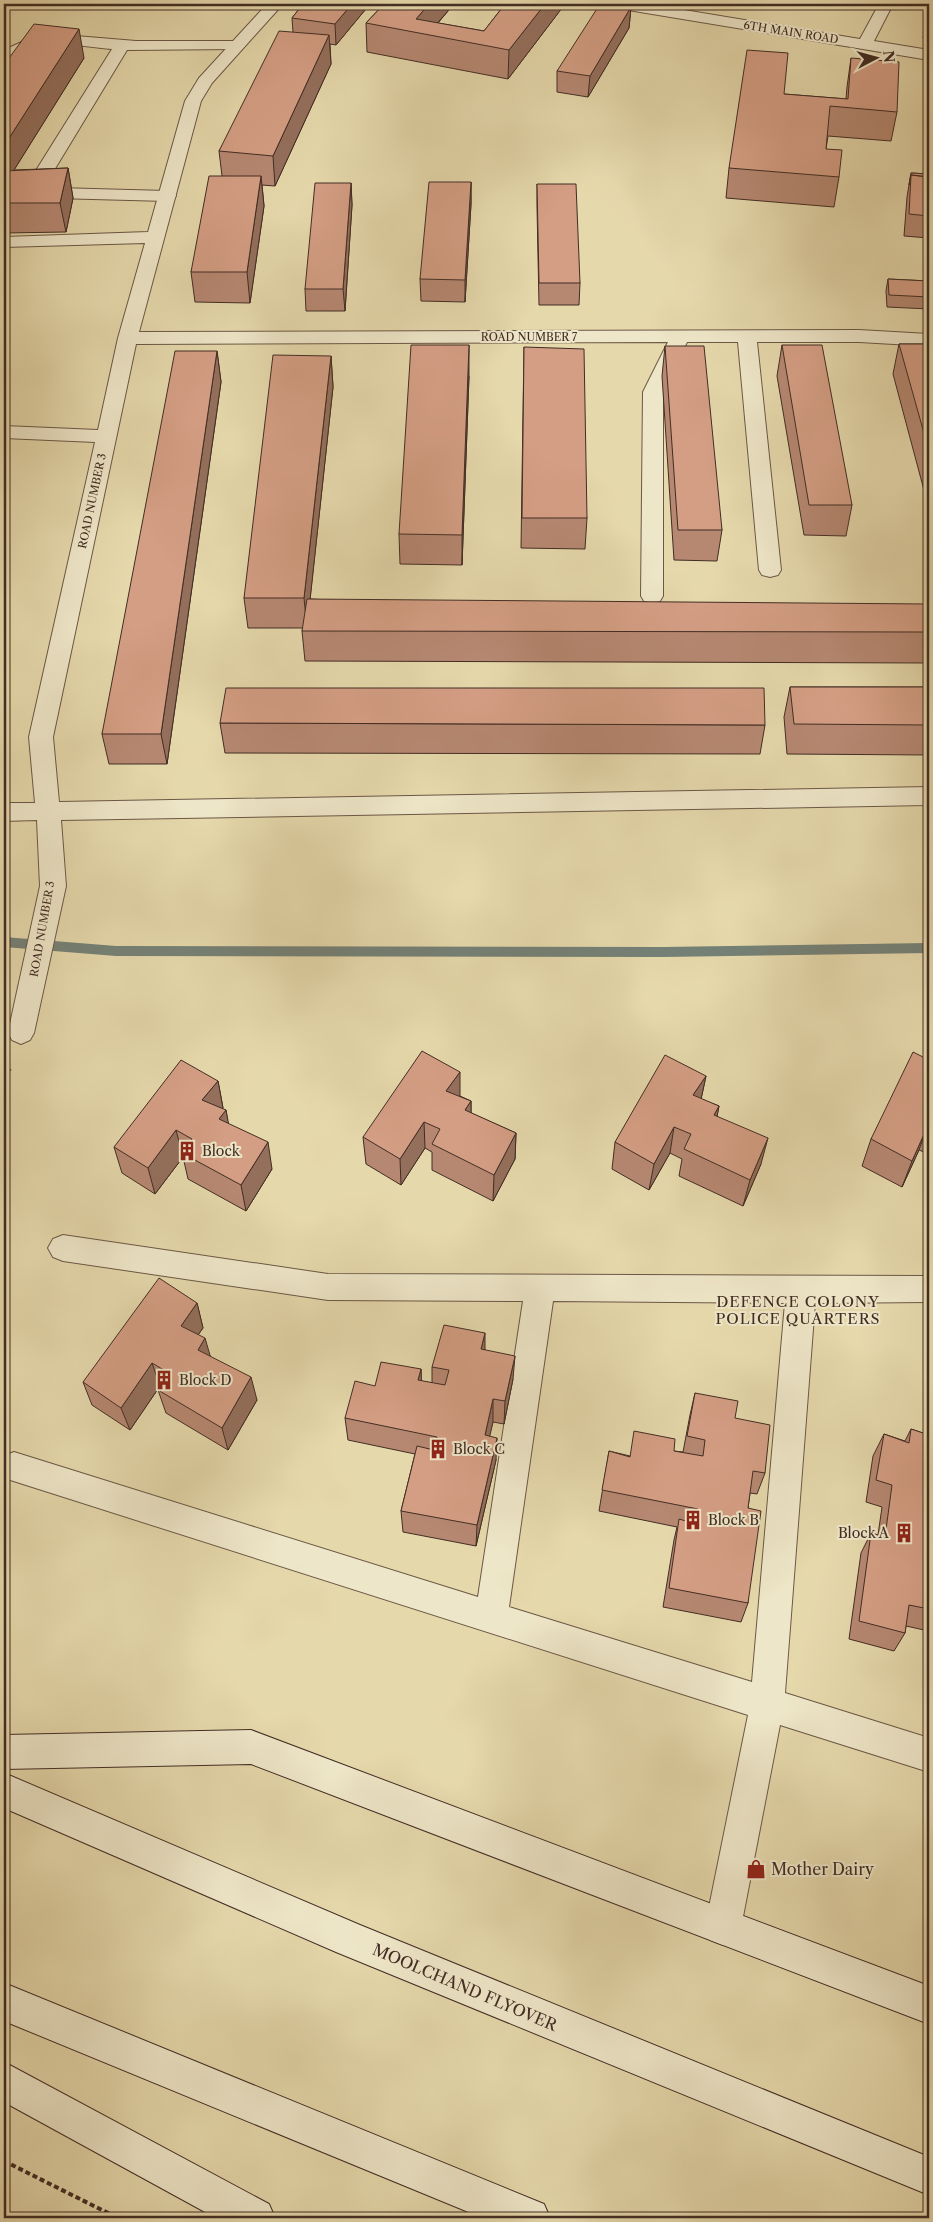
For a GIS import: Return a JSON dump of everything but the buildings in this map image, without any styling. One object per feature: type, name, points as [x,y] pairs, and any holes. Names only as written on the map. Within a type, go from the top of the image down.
[{"type":"street","name":"ROAD NUMBER 3","points":[[21,1033],[52,886],[48,810],[41,737],[128,338],[193,101],[205,82],[276,4]]},
{"type":"street","name":"6TH MAIN ROAD","points":[[622,4],[929,55]]},
{"type":"street","points":[[865,44],[886,4]]},
{"type":"street","points":[[4,57],[14,48],[27,42],[47,40],[80,40],[122,45],[238,44]]},
{"type":"street","points":[[122,45],[44,172],[42,183],[44,189],[55,193],[166,196]]},
{"type":"street","points":[[4,242],[156,237]]},
{"type":"street","name":"ROAD NUMBER 7","points":[[128,338],[859,336],[929,340]]},
{"type":"street","points":[[652,596],[653,392],[681,337]]},
{"type":"street","points":[[747,337],[770,570]]},
{"type":"street","points":[[4,432],[106,436]]},
{"type":"street","points":[[4,812],[929,796]]},
{"type":"street","points":[[63,1248],[328,1287],[929,1290]]},
{"type":"street","points":[[490,1618],[540,1288]]},
{"type":"street","points":[[723,1927],[767,1705],[801,1290]]},
{"type":"street","points":[[14,1467],[929,1755]]},
{"type":"street","points":[[4,1752],[251,1747],[929,2006]]},
{"type":"street","name":"MOOLCHAND FLYOVER","points":[[4,1790],[104,1835],[539,2018],[929,2176]]},
{"type":"street","points":[[4,2002],[530,2218]]},
{"type":"street","points":[[4,2081],[256,2218]]},
{"type":"path","points":[[4,2162],[118,2218]]},
{"type":"waterway","points":[[4,942],[116,951],[663,952],[929,948]]},
{"type":"place","name":"Block","points":[[187,1151]]},
{"type":"place","name":"Block D","points":[[164,1380]]},
{"type":"place","name":"Block C","points":[[438,1449]]},
{"type":"place","name":"Block B","points":[[693,1520]]},
{"type":"place","name":"Block A","points":[[904,1533]]},
{"type":"place","name":"Mother Dairy","points":[[756,1869]]},
{"type":"district","name":"DEFENCE COLONY POLICE QUARTERS","points":[[798,1310]]}]
